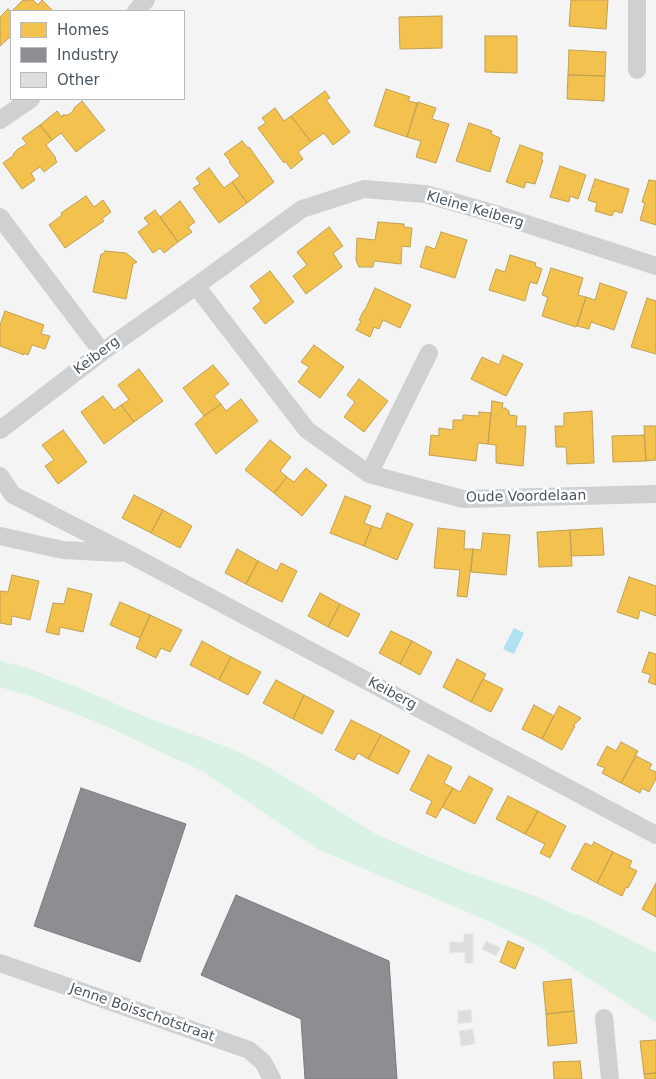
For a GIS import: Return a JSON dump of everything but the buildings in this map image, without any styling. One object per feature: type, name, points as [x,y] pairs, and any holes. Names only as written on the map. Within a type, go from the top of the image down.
[{"type":"street","points":[[137,10],[146,0]]},
{"type":"street","points":[[637,0],[637,70]]},
{"type":"street","points":[[0,120],[30,100]]},
{"type":"street","name":"Kleine Keiberg","points":[[196,286],[302,209],[364,189],[425,194],[498,215],[656,266]]},
{"type":"street","points":[[0,217],[102,352]]},
{"type":"street","name":"Keiberg","points":[[0,430],[102,352],[196,286]]},
{"type":"street","name":"Oude Voordelaan","points":[[196,286],[307,430],[369,474],[462,500],[656,494]]},
{"type":"street","points":[[369,474],[429,353]]},
{"type":"street","name":"Keiberg","points":[[0,476],[13,494],[656,836]]},
{"type":"street","name":"Keiberg","points":[[0,536],[63,550],[127,553]]},
{"type":"street","name":"Jenne Boisschotstraat","points":[[0,963],[249,1050],[263,1062],[272,1079]]},
{"type":"street","points":[[604,1018],[610,1079]]},
{"type":"green space","points":[[0,661],[27,668],[77,687],[150,719],[230,748],[268,767],[377,835],[458,869],[538,897],[573,914],[580,915],[656,953],[656,1022],[540,947],[484,919],[319,850],[202,771],[99,723],[33,697],[0,687]]},
{"type":"water","points":[[514,628],[524,633],[514,654],[503,649]]}]
